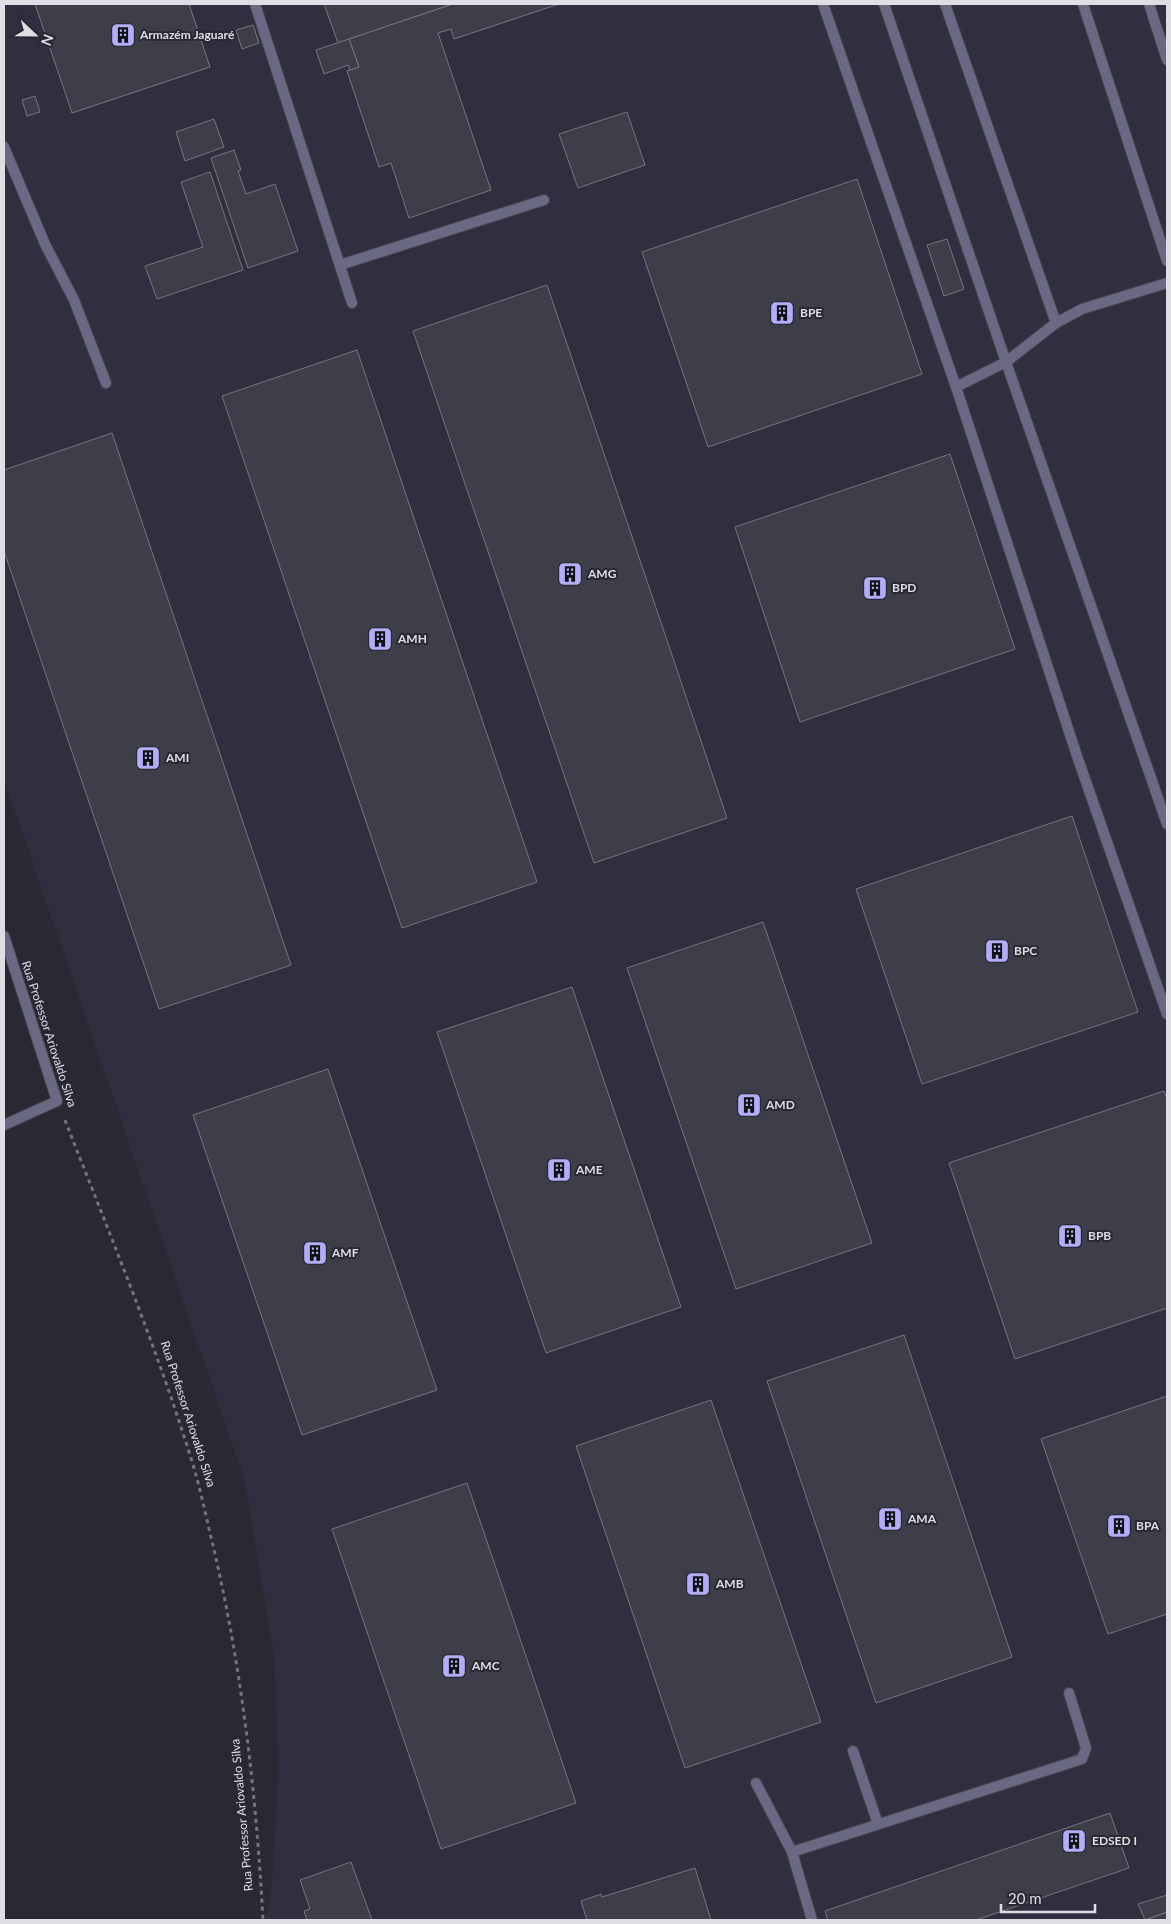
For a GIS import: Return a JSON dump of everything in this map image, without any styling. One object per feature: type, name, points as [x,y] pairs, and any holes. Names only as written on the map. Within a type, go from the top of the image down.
[{"type":"street","points":[[255,4],[352,303]]},
{"type":"street","points":[[823,4],[956,388],[1077,756],[1167,1014]]},
{"type":"street","points":[[884,4],[1167,824]]},
{"type":"street","points":[[944,4],[1056,323]]},
{"type":"street","points":[[1083,4],[1167,261]]},
{"type":"street","points":[[1149,4],[1167,60]]},
{"type":"street","points":[[4,147],[45,244],[74,300],[106,383]]},
{"type":"street","points":[[340,265],[544,200]]},
{"type":"street","points":[[956,388],[1006,362],[1056,323],[1082,309],[1167,283]]},
{"type":"street","name":"Rua Professor Ariovaldo Silva","points":[[4,936],[57,1101]]},
{"type":"street","points":[[4,1125],[57,1101]]},
{"type":"street","points":[[792,1852],[1082,1759],[1086,1748],[1069,1693]]},
{"type":"street","points":[[854,1751],[878,1824]]},
{"type":"street","points":[[756,1783],[792,1852],[812,1920]]},
{"type":"path","name":"Rua Professor Ariovaldo Silva","points":[[57,1101],[146,1328],[194,1469],[219,1568],[235,1651],[258,1838],[263,1920]]},
{"type":"shaded area","points":[[4,4],[1167,4],[1167,1920],[265,1920],[271,1896],[279,1769],[274,1654],[245,1481],[4,779]]},
{"type":"building","name":"Armazém Jaguaré","points":[[35,4],[189,4],[210,67],[72,113]]},
{"type":"building","points":[[324,4],[453,4],[338,43]]},
{"type":"building","points":[[453,4],[559,4],[454,39],[451,29],[438,33],[491,190],[409,218],[391,163],[379,167],[347,71],[359,67],[349,39]]},
{"type":"building","points":[[253,25],[259,43],[242,49],[236,30]]},
{"type":"building","points":[[349,39],[359,67],[350,70],[348,65],[324,74],[316,50]]},
{"type":"building","points":[[35,96],[40,112],[27,116],[22,100]]},
{"type":"building","points":[[627,112],[645,165],[578,188],[559,134]]},
{"type":"building","points":[[214,119],[224,147],[185,161],[176,132]]},
{"type":"building","points":[[234,150],[241,170],[238,171],[246,194],[275,184],[298,251],[248,268],[211,158]]},
{"type":"building","points":[[210,172],[243,270],[157,299],[145,266],[203,247],[181,182]]},
{"type":"building","name":"BPE","points":[[857,179],[922,374],[708,447],[642,252]]},
{"type":"building","points":[[947,239],[964,289],[944,296],[927,245]]},
{"type":"building","name":"AMG","points":[[547,285],[727,818],[594,863],[413,331]]},
{"type":"building","name":"AMH","points":[[357,350],[537,882],[402,928],[222,396]]},
{"type":"building","name":"AMI","points":[[112,433],[291,965],[159,1009],[4,551],[4,470]]},
{"type":"building","name":"BPD","points":[[950,454],[1015,649],[800,722],[735,527]]},
{"type":"building","name":"BPC","points":[[1072,816],[1138,1012],[922,1084],[856,889]]},
{"type":"building","name":"AMD","points":[[763,922],[872,1243],[736,1289],[627,968]]},
{"type":"building","name":"AME","points":[[572,987],[681,1307],[546,1353],[437,1032]]},
{"type":"building","name":"AMF","points":[[328,1069],[437,1390],[302,1435],[193,1115]]},
{"type":"building","name":"BPB","points":[[1164,1091],[1167,1099],[1167,1308],[1015,1359],[949,1163]]},
{"type":"building","name":"AMA","points":[[904,1335],[1012,1657],[876,1703],[767,1381]]},
{"type":"building","name":"BPA","points":[[1167,1396],[1167,1614],[1108,1634],[1041,1439]]},
{"type":"building","name":"AMB","points":[[711,1400],[821,1722],[685,1768],[576,1446]]},
{"type":"building","name":"AMC","points":[[467,1483],[576,1803],[441,1849],[332,1529]]},
{"type":"building","name":"EDSED I","points":[[1110,1813],[1129,1868],[976,1920],[828,1920],[825,1911]]},
{"type":"building","points":[[351,1862],[372,1920],[307,1920],[304,1911],[310,1909],[300,1880]]},
{"type":"building","points":[[695,1868],[711,1920],[587,1920],[581,1901],[601,1894],[602,1897]]},
{"type":"building","points":[[1167,1895],[1167,1912],[1145,1920],[1138,1904]]},
{"type":"building","points":[[1167,1912],[1167,1920],[1145,1920]]},
{"type":"place","name":"Armazém Jaguaré","points":[[123,35]]},
{"type":"place","name":"BPE","points":[[782,313]]},
{"type":"place","name":"AMG","points":[[570,574]]},
{"type":"place","name":"BPD","points":[[875,588]]},
{"type":"place","name":"AMH","points":[[380,639]]},
{"type":"place","name":"AMI","points":[[148,758]]},
{"type":"place","name":"BPC","points":[[997,951]]},
{"type":"place","name":"AMD","points":[[749,1105]]},
{"type":"place","name":"AME","points":[[559,1170]]},
{"type":"place","name":"BPB","points":[[1070,1236]]},
{"type":"place","name":"AMF","points":[[315,1253]]},
{"type":"place","name":"AMA","points":[[890,1519]]},
{"type":"place","name":"BPA","points":[[1119,1526]]},
{"type":"place","name":"AMB","points":[[698,1584]]},
{"type":"place","name":"AMC","points":[[454,1666]]},
{"type":"place","name":"EDSED I","points":[[1074,1841]]}]
